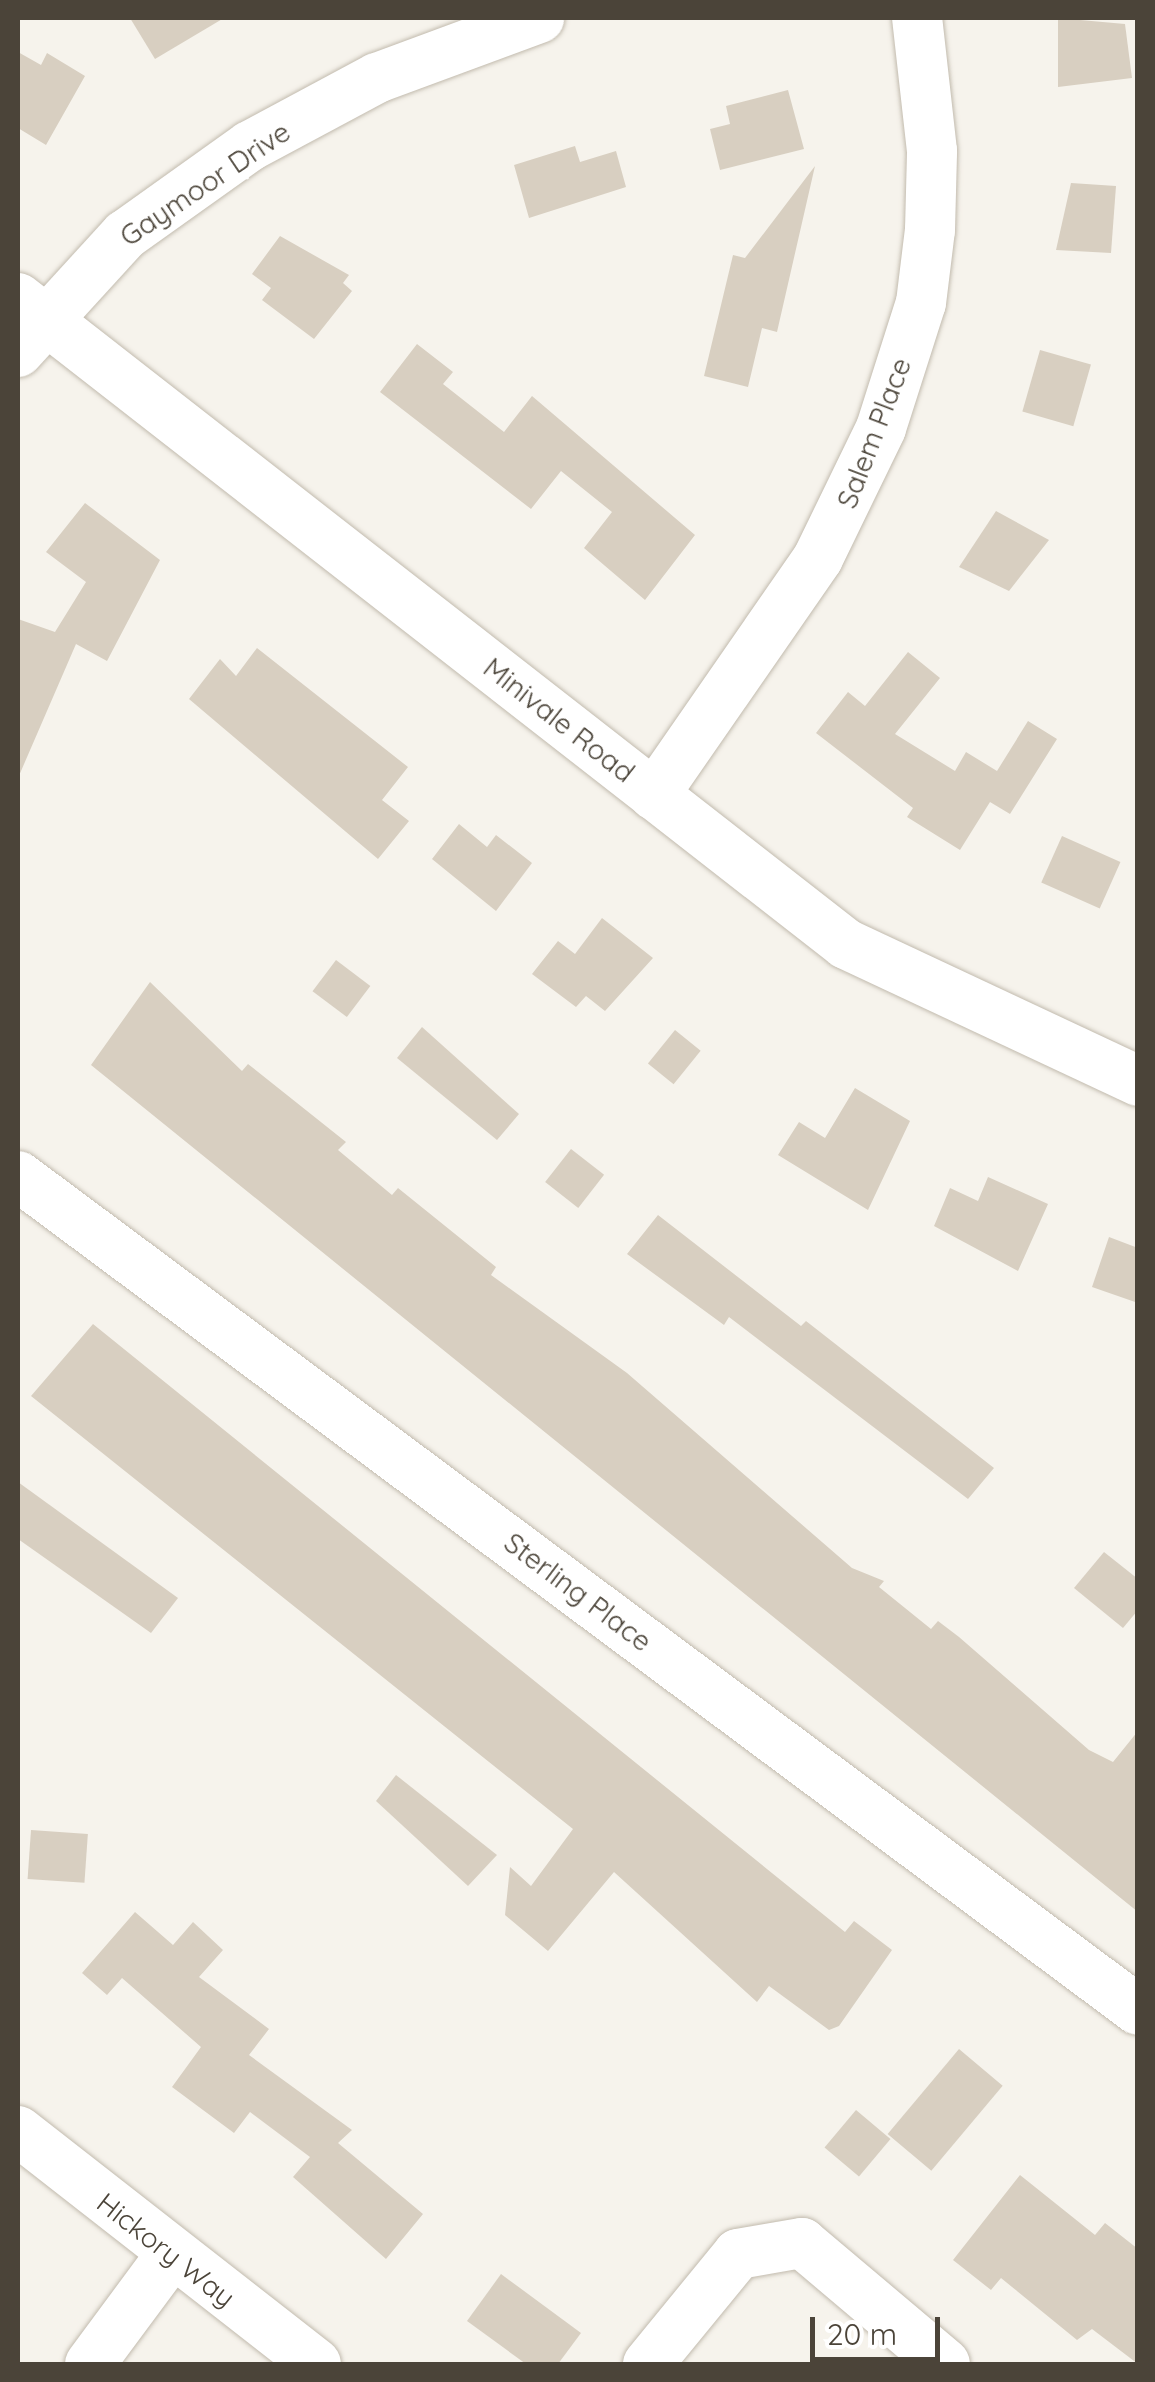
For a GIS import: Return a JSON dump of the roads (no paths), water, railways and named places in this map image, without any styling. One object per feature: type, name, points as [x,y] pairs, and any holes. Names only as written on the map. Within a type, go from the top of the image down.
[{"type":"street","name":"Gaymoor Drive","points":[[26,321],[124,235],[250,146],[376,78],[538,18]]},
{"type":"street","name":"Salem Place","points":[[654,795],[818,558],[881,428],[921,303],[930,230],[932,151],[917,18]]},
{"type":"street","name":"Minivale Road","points":[[26,321],[846,944],[1138,1082]]},
{"type":"street","name":"Sterling Place","points":[[18,1176],[1138,2010]]},
{"type":"street","name":"Hickory Way","points":[[18,2131],[170,2256],[316,2364]]},
{"type":"street","points":[[648,2364],[738,2254],[802,2243],[945,2364]]},
{"type":"street","points":[[90,2364],[170,2256]]}]
